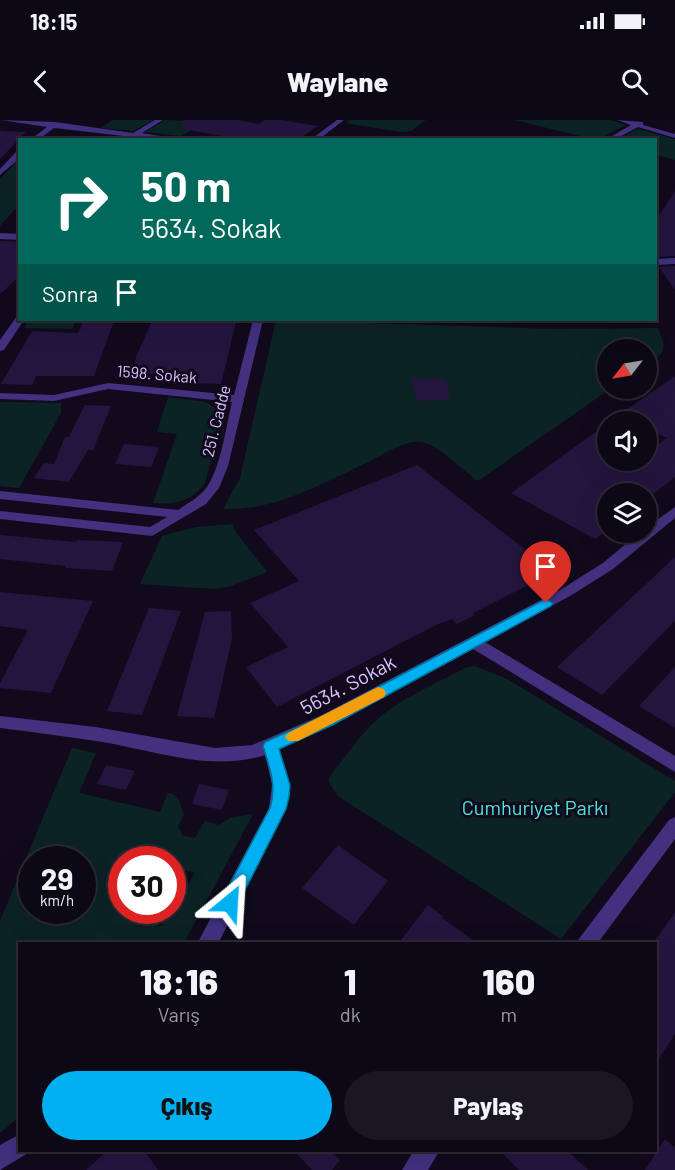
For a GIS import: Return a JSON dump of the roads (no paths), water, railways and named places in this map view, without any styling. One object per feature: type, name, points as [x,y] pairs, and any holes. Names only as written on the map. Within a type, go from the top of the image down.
[{"type":"street","points":[[4,120],[148,138]]},
{"type":"street","points":[[36,138],[62,120]]},
{"type":"street","points":[[132,137],[160,120]]},
{"type":"street","points":[[316,138],[342,120]]},
{"type":"street","points":[[620,120],[675,136]]},
{"type":"street","points":[[612,138],[649,120]]},
{"type":"street","points":[[1,172],[18,155]]},
{"type":"street","points":[[0,236],[18,237]]},
{"type":"street","points":[[657,262],[675,261]]},
{"type":"street","points":[[0,348],[18,321]]},
{"type":"street","name":"251. Cadde","points":[[0,515],[152,532],[201,501],[217,480],[258,321]]},
{"type":"street","name":"1598. Sokak","points":[[0,396],[54,398],[108,386],[239,399]]},
{"type":"street","points":[[0,495],[179,514]]},
{"type":"street","name":"5634. Sokak","points":[[0,722],[96,734],[215,755],[252,752],[326,721],[591,578],[675,511]]},
{"type":"street","points":[[473,642],[675,765]]},
{"type":"street","points":[[208,942],[278,809],[282,785],[270,746]]},
{"type":"street","points":[[587,942],[675,825]]},
{"type":"street","points":[[0,1159],[18,1146]]},
{"type":"park label","name":"Cumhuriyet Parkı","points":[[535,808]]}]
